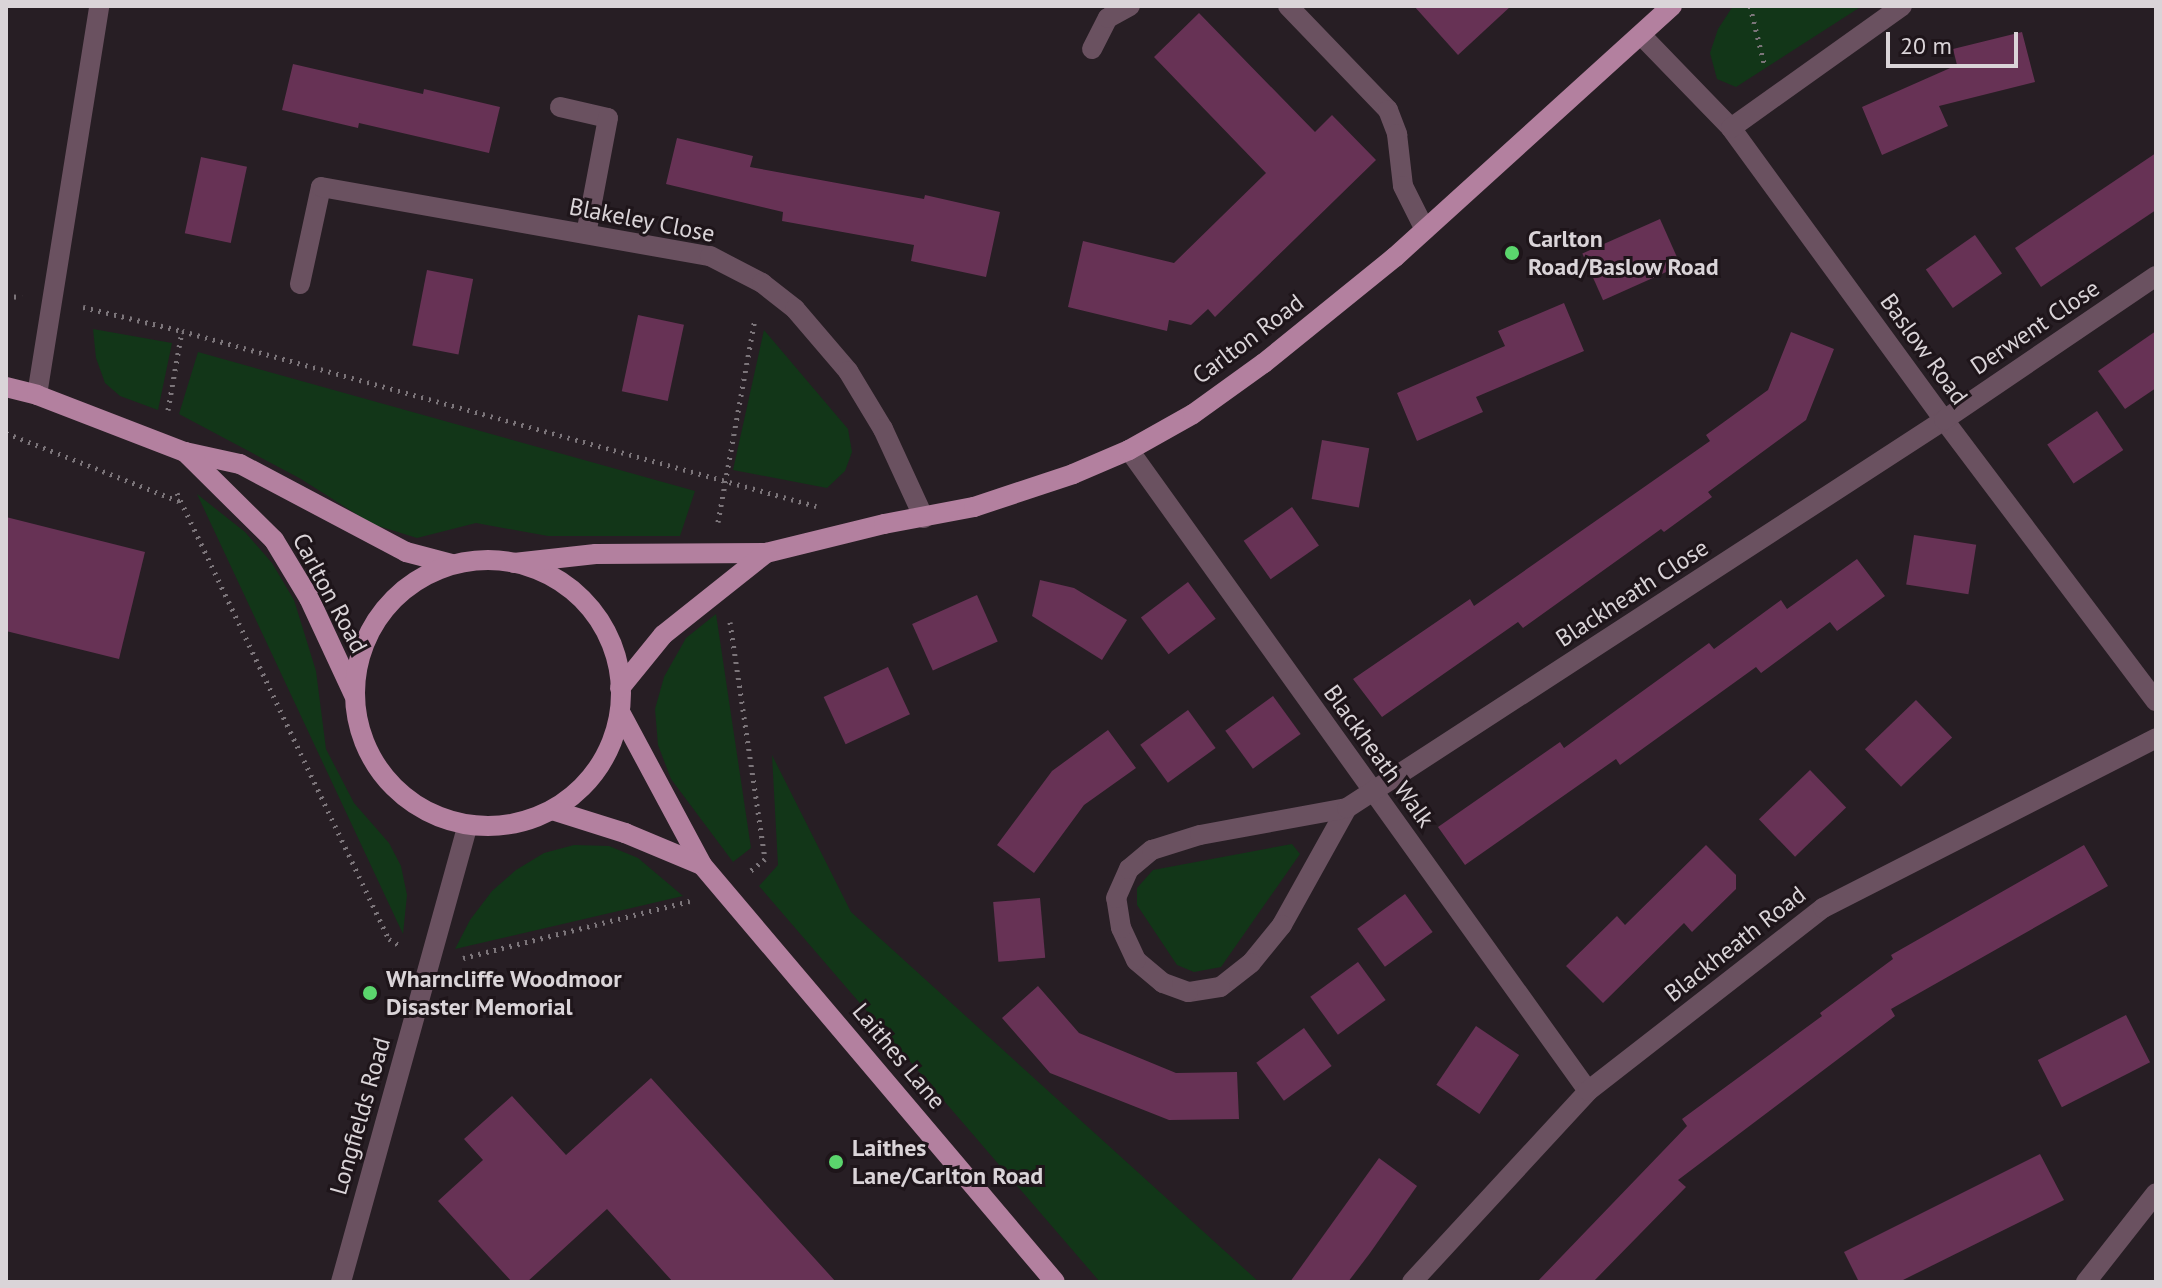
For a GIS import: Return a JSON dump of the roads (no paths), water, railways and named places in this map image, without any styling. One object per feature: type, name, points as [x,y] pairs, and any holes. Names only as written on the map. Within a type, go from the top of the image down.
[{"type":"main road","name":"Carlton Road","points":[[514,563],[596,554],[766,553],[1020,493],[1129,450],[1193,414],[1264,363],[1425,230],[1672,6]]},
{"type":"main road","name":"Carlton Road","points":[[6,387],[37,395],[185,452],[240,464],[406,552],[452,564]]},
{"type":"main road","name":"Carlton Road","points":[[185,452],[274,540],[309,598],[354,695]]},
{"type":"main road","name":"Carlton Road","points":[[620,688],[663,635],[766,553]]},
{"type":"main road","points":[[494,560],[514,563],[556,579],[589,607],[611,645],[620,688],[620,712],[614,736],[597,769],[573,796],[552,810],[511,824],[468,825],[432,815],[400,795],[376,766],[359,732],[354,695],[358,660],[371,627],[392,600],[420,578],[452,564],[494,560]]},
{"type":"main road","name":"Laithes Lane","points":[[620,712],[702,865],[1055,1282]]},
{"type":"main road","name":"Laithes Lane","points":[[552,810],[625,833],[702,865]]},
{"type":"street","points":[[37,395],[99,6]]},
{"type":"street","points":[[1092,49],[1108,18],[1130,6]]},
{"type":"street","points":[[1288,6],[1388,110],[1397,134],[1403,186],[1425,230]]},
{"type":"street","points":[[1731,128],[1902,6]]},
{"type":"street","name":"Baslow Road","points":[[1641,35],[1731,128],[1944,420],[2156,701]]},
{"type":"street","points":[[560,107],[608,118],[586,234]]},
{"type":"street","name":"Blakeley Close","points":[[300,284],[321,187],[710,256],[762,283],[795,309],[848,371],[883,429],[924,518]]},
{"type":"street","name":"Derwent Close","points":[[1944,420],[2156,276]]},
{"type":"street","name":"Blackheath Close","points":[[1347,808],[1282,925],[1251,963],[1220,987],[1188,992],[1163,983],[1136,960],[1121,928],[1116,898],[1129,869],[1152,850],[1200,835],[1347,808],[1944,420]]},
{"type":"street","name":"Blackheath Walk","points":[[1129,450],[1588,1091]]},
{"type":"street","name":"Blackheath Road","points":[[1412,1282],[1588,1091],[1823,908],[2156,738]]},
{"type":"street","name":"Longfields Road","points":[[341,1282],[468,825]]},
{"type":"street","points":[[2086,1282],[2156,1193]]},
{"type":"place","name":"Carlton Road/Baslow Road","points":[[1512,253]]},
{"type":"place","name":"Wharncliffe Woodmoor Disaster Memorial","points":[[370,993]]},
{"type":"place","name":"Laithes Lane/Carlton Road","points":[[836,1162]]}]
